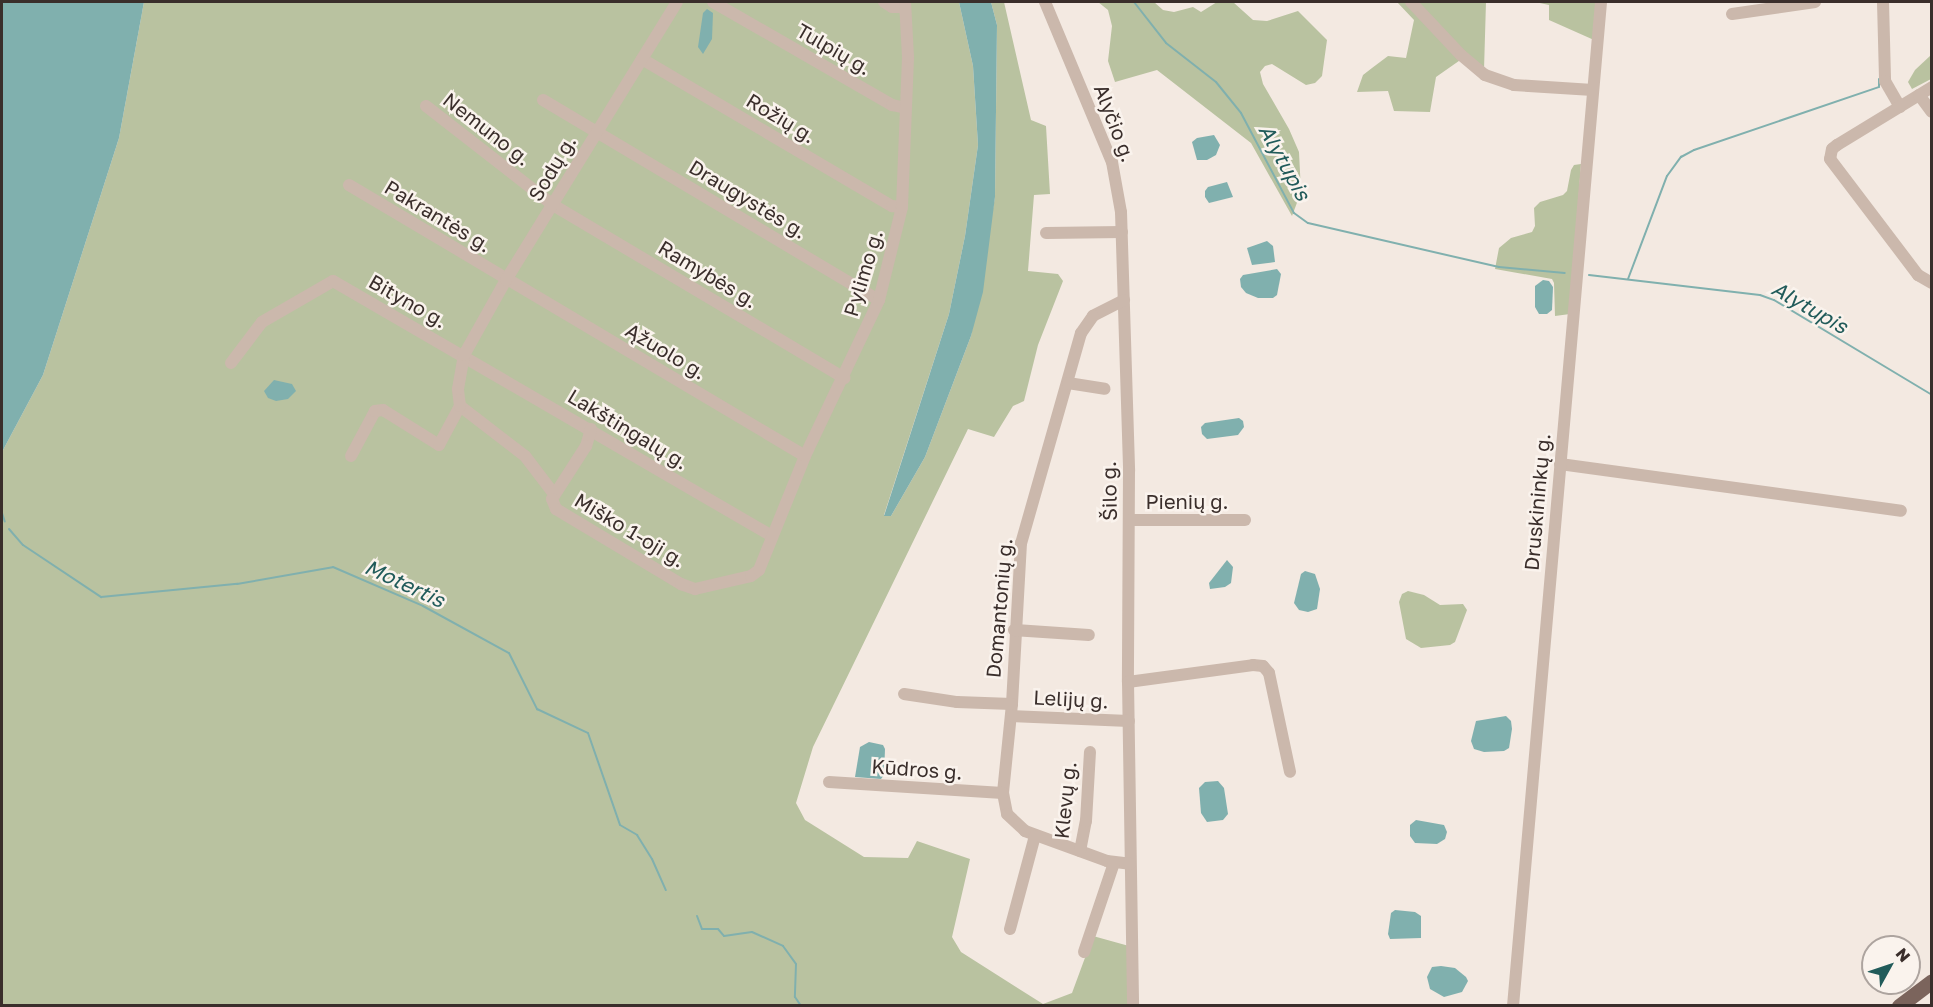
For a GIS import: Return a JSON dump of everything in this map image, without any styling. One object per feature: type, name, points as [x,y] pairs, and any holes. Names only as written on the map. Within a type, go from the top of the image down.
[{"type":"main road","points":[[1899,1005],[1932,981]]},
{"type":"street","name":"Sodų g.","points":[[460,406],[458,389],[464,355],[506,280],[677,2]]},
{"type":"street","name":"Tulpių g.","points":[[713,2],[892,105],[906,108]]},
{"type":"street","points":[[884,2],[892,7],[905,4]]},
{"type":"street","name":"Alyčio g.","points":[[1045,2],[1112,162],[1122,232],[1124,300]]},
{"type":"street","points":[[1412,2],[1461,56],[1485,75],[1514,86],[1593,90]]},
{"type":"street","name":"Druskininkų g.","points":[[1513,1005],[1601,2]]},
{"type":"street","points":[[1732,14],[1815,2]]},
{"type":"street","points":[[1883,2],[1885,81],[1900,107]]},
{"type":"street","name":"Pylimo g.","points":[[772,536],[805,456],[844,378],[879,300],[902,207],[908,57],[905,4]]},
{"type":"street","name":"Rožių g.","points":[[642,59],[892,206],[902,207]]},
{"type":"street","points":[[1932,87],[1837,145],[1832,149],[1830,159],[1918,275],[1932,283]]},
{"type":"street","points":[[1919,95],[1932,112]]},
{"type":"street","name":"Draugystės g.","points":[[543,100],[879,300]]},
{"type":"street","name":"Nemuno g.","points":[[426,106],[553,205]]},
{"type":"street","name":"Pakrantės g.","points":[[349,185],[506,280]]},
{"type":"street","name":"Ramybės g.","points":[[553,205],[844,378]]},
{"type":"street","points":[[1046,233],[1122,232]]},
{"type":"street","name":"Ąžuolo g.","points":[[506,280],[805,456]]},
{"type":"street","name":"Bityno g.","points":[[231,363],[262,322],[333,281],[464,355]]},
{"type":"street","name":"Domantonių g.","points":[[1124,300],[1093,316],[1086,322],[1080,333],[1068,383],[1021,543],[1004,793],[1007,814],[1011,820],[1035,836],[1114,863],[1130,864]]},
{"type":"street","name":"Šilo g.","points":[[1124,300],[1130,520],[1128,682],[1133,1005]]},
{"type":"street","name":"Lakštingalų g.","points":[[464,355],[772,536]]},
{"type":"street","points":[[1068,383],[1105,389]]},
{"type":"street","points":[[351,456],[375,411],[383,410],[439,445],[460,406]]},
{"type":"street","name":"Miško 1-oji g.","points":[[460,406],[525,456],[553,498],[556,509],[681,584],[695,589],[751,576],[759,570],[772,536]]},
{"type":"street","points":[[553,498],[586,446],[591,429]]},
{"type":"street","points":[[1560,464],[1901,510]]},
{"type":"street","name":"Pienių g.","points":[[1130,520],[1245,520]]},
{"type":"street","points":[[1014,630],[1089,635]]},
{"type":"street","points":[[1128,682],[1253,665],[1263,666],[1269,673],[1290,772]]},
{"type":"street","name":"Lelijų g.","points":[[904,694],[1011,710],[1129,721]]},
{"type":"street","name":"Klevų g.","points":[[1080,851],[1086,821],[1090,752]]},
{"type":"street","name":"Kūdros g.","points":[[829,782],[1004,793]]},
{"type":"street","points":[[1010,929],[1035,836]]},
{"type":"street","points":[[1084,952],[1114,863]]},
{"type":"green space","points":[[144,2],[959,2],[973,66],[978,145],[965,236],[949,314],[884,515],[891,516],[925,457],[971,336],[995,197],[997,25],[991,2],[1004,2],[1031,120],[1046,126],[1050,194],[1034,195],[1028,271],[1058,274],[1063,281],[1038,345],[1024,401],[1013,406],[994,437],[968,429],[813,747],[796,803],[805,820],[864,857],[908,858],[917,841],[970,859],[952,937],[961,952],[1043,1004],[1072,993],[1093,936],[1129,946],[1131,1005],[2,1006],[2,452],[43,375],[119,138]]},
{"type":"green space","points":[[1098,2],[1154,2],[1163,10],[1174,12],[1193,7],[1201,12],[1217,2],[1233,2],[1253,20],[1267,21],[1298,11],[1327,40],[1322,76],[1315,83],[1306,85],[1272,64],[1265,66],[1260,72],[1263,84],[1289,129],[1299,152],[1301,192],[1292,216],[1251,143],[1157,70],[1115,82],[1108,61],[1112,26],[1108,10]]},
{"type":"green space","points":[[1397,2],[1486,2],[1484,70],[1466,56],[1436,77],[1430,112],[1394,111],[1388,91],[1357,92],[1363,75],[1388,56],[1406,58],[1414,20]]},
{"type":"green space","points":[[1535,2],[1597,2],[1594,40],[1549,20],[1549,5]]},
{"type":"green space","points":[[1931,55],[1931,79],[1912,89],[1908,82],[1915,70]]},
{"type":"green space","points":[[1581,164],[1570,314],[1555,316],[1552,279],[1495,269],[1499,248],[1511,238],[1532,232],[1535,226],[1534,208],[1540,202],[1563,195],[1567,191],[1571,170],[1574,165]]},
{"type":"green space","points":[[1408,591],[1424,595],[1440,605],[1463,604],[1467,610],[1455,642],[1450,645],[1421,648],[1406,639],[1399,602],[1402,594]]},
{"type":"water","points":[[2,2],[144,2],[119,138],[43,375],[2,452]]},
{"type":"water","points":[[959,2],[991,2],[997,25],[995,197],[983,292],[971,336],[925,457],[891,516],[884,516],[949,314],[965,236],[978,145],[973,66]]},
{"type":"water","points":[[707,9],[713,13],[712,39],[703,54],[698,47],[703,13]]},
{"type":"water","points":[[1214,135],[1220,145],[1216,155],[1207,160],[1197,160],[1192,142],[1197,138]]},
{"type":"water","points":[[1227,182],[1233,197],[1209,203],[1205,197],[1208,187]]},
{"type":"water","points":[[1267,241],[1273,246],[1275,262],[1252,265],[1247,248]]},
{"type":"water","points":[[1277,269],[1281,274],[1277,295],[1273,298],[1258,298],[1246,293],[1241,287],[1240,279],[1243,275]]},
{"type":"water","points":[[1543,280],[1549,281],[1553,287],[1552,310],[1547,314],[1539,314],[1535,307],[1535,286]]},
{"type":"water","points":[[274,380],[292,384],[296,391],[288,399],[276,401],[268,398],[264,391]]},
{"type":"water","points":[[1239,418],[1243,421],[1244,427],[1238,435],[1207,439],[1202,434],[1201,427],[1205,423]]},
{"type":"water","points":[[1227,560],[1233,567],[1231,583],[1225,587],[1210,589],[1209,583]]},
{"type":"water","points":[[1305,571],[1315,574],[1320,589],[1317,609],[1308,612],[1299,610],[1294,603],[1301,574]]},
{"type":"water","points":[[1506,716],[1511,721],[1512,729],[1509,748],[1504,751],[1484,752],[1474,749],[1471,741],[1476,721]]},
{"type":"water","points":[[869,742],[883,745],[885,749],[884,775],[881,779],[855,777],[860,747]]},
{"type":"water","points":[[1218,781],[1224,788],[1228,814],[1223,820],[1207,822],[1201,813],[1199,788],[1205,782]]},
{"type":"water","points":[[1416,820],[1444,825],[1447,832],[1445,839],[1437,844],[1415,843],[1410,836],[1410,825]]},
{"type":"water","points":[[1395,910],[1415,912],[1421,916],[1421,938],[1390,939],[1388,934],[1391,913]]},
{"type":"water","points":[[1432,967],[1455,968],[1466,977],[1468,981],[1462,992],[1444,997],[1430,989],[1427,977]]},
{"type":"waterway","name":"Alytupis","points":[[1134,2],[1166,43],[1216,82],[1241,113],[1294,213],[1308,223],[1499,267],[1565,273]]},
{"type":"waterway","points":[[1628,279],[1667,176],[1681,157],[1694,150],[1879,87],[1879,79]]},
{"type":"waterway","name":"Alytupis","points":[[1589,275],[1760,295],[1774,300],[1932,395]]},
{"type":"waterway","name":"Motertis","points":[[2,513],[5,522]]},
{"type":"waterway","name":"Motertis","points":[[9,529],[23,545],[101,597],[237,584],[333,567],[423,606],[509,653],[537,709],[588,733],[620,825],[637,835],[652,859],[666,890]]},
{"type":"waterway","name":"Motertis","points":[[697,916],[702,929],[718,929],[724,936],[752,932],[783,946],[796,964],[795,997],[801,1006]]}]
